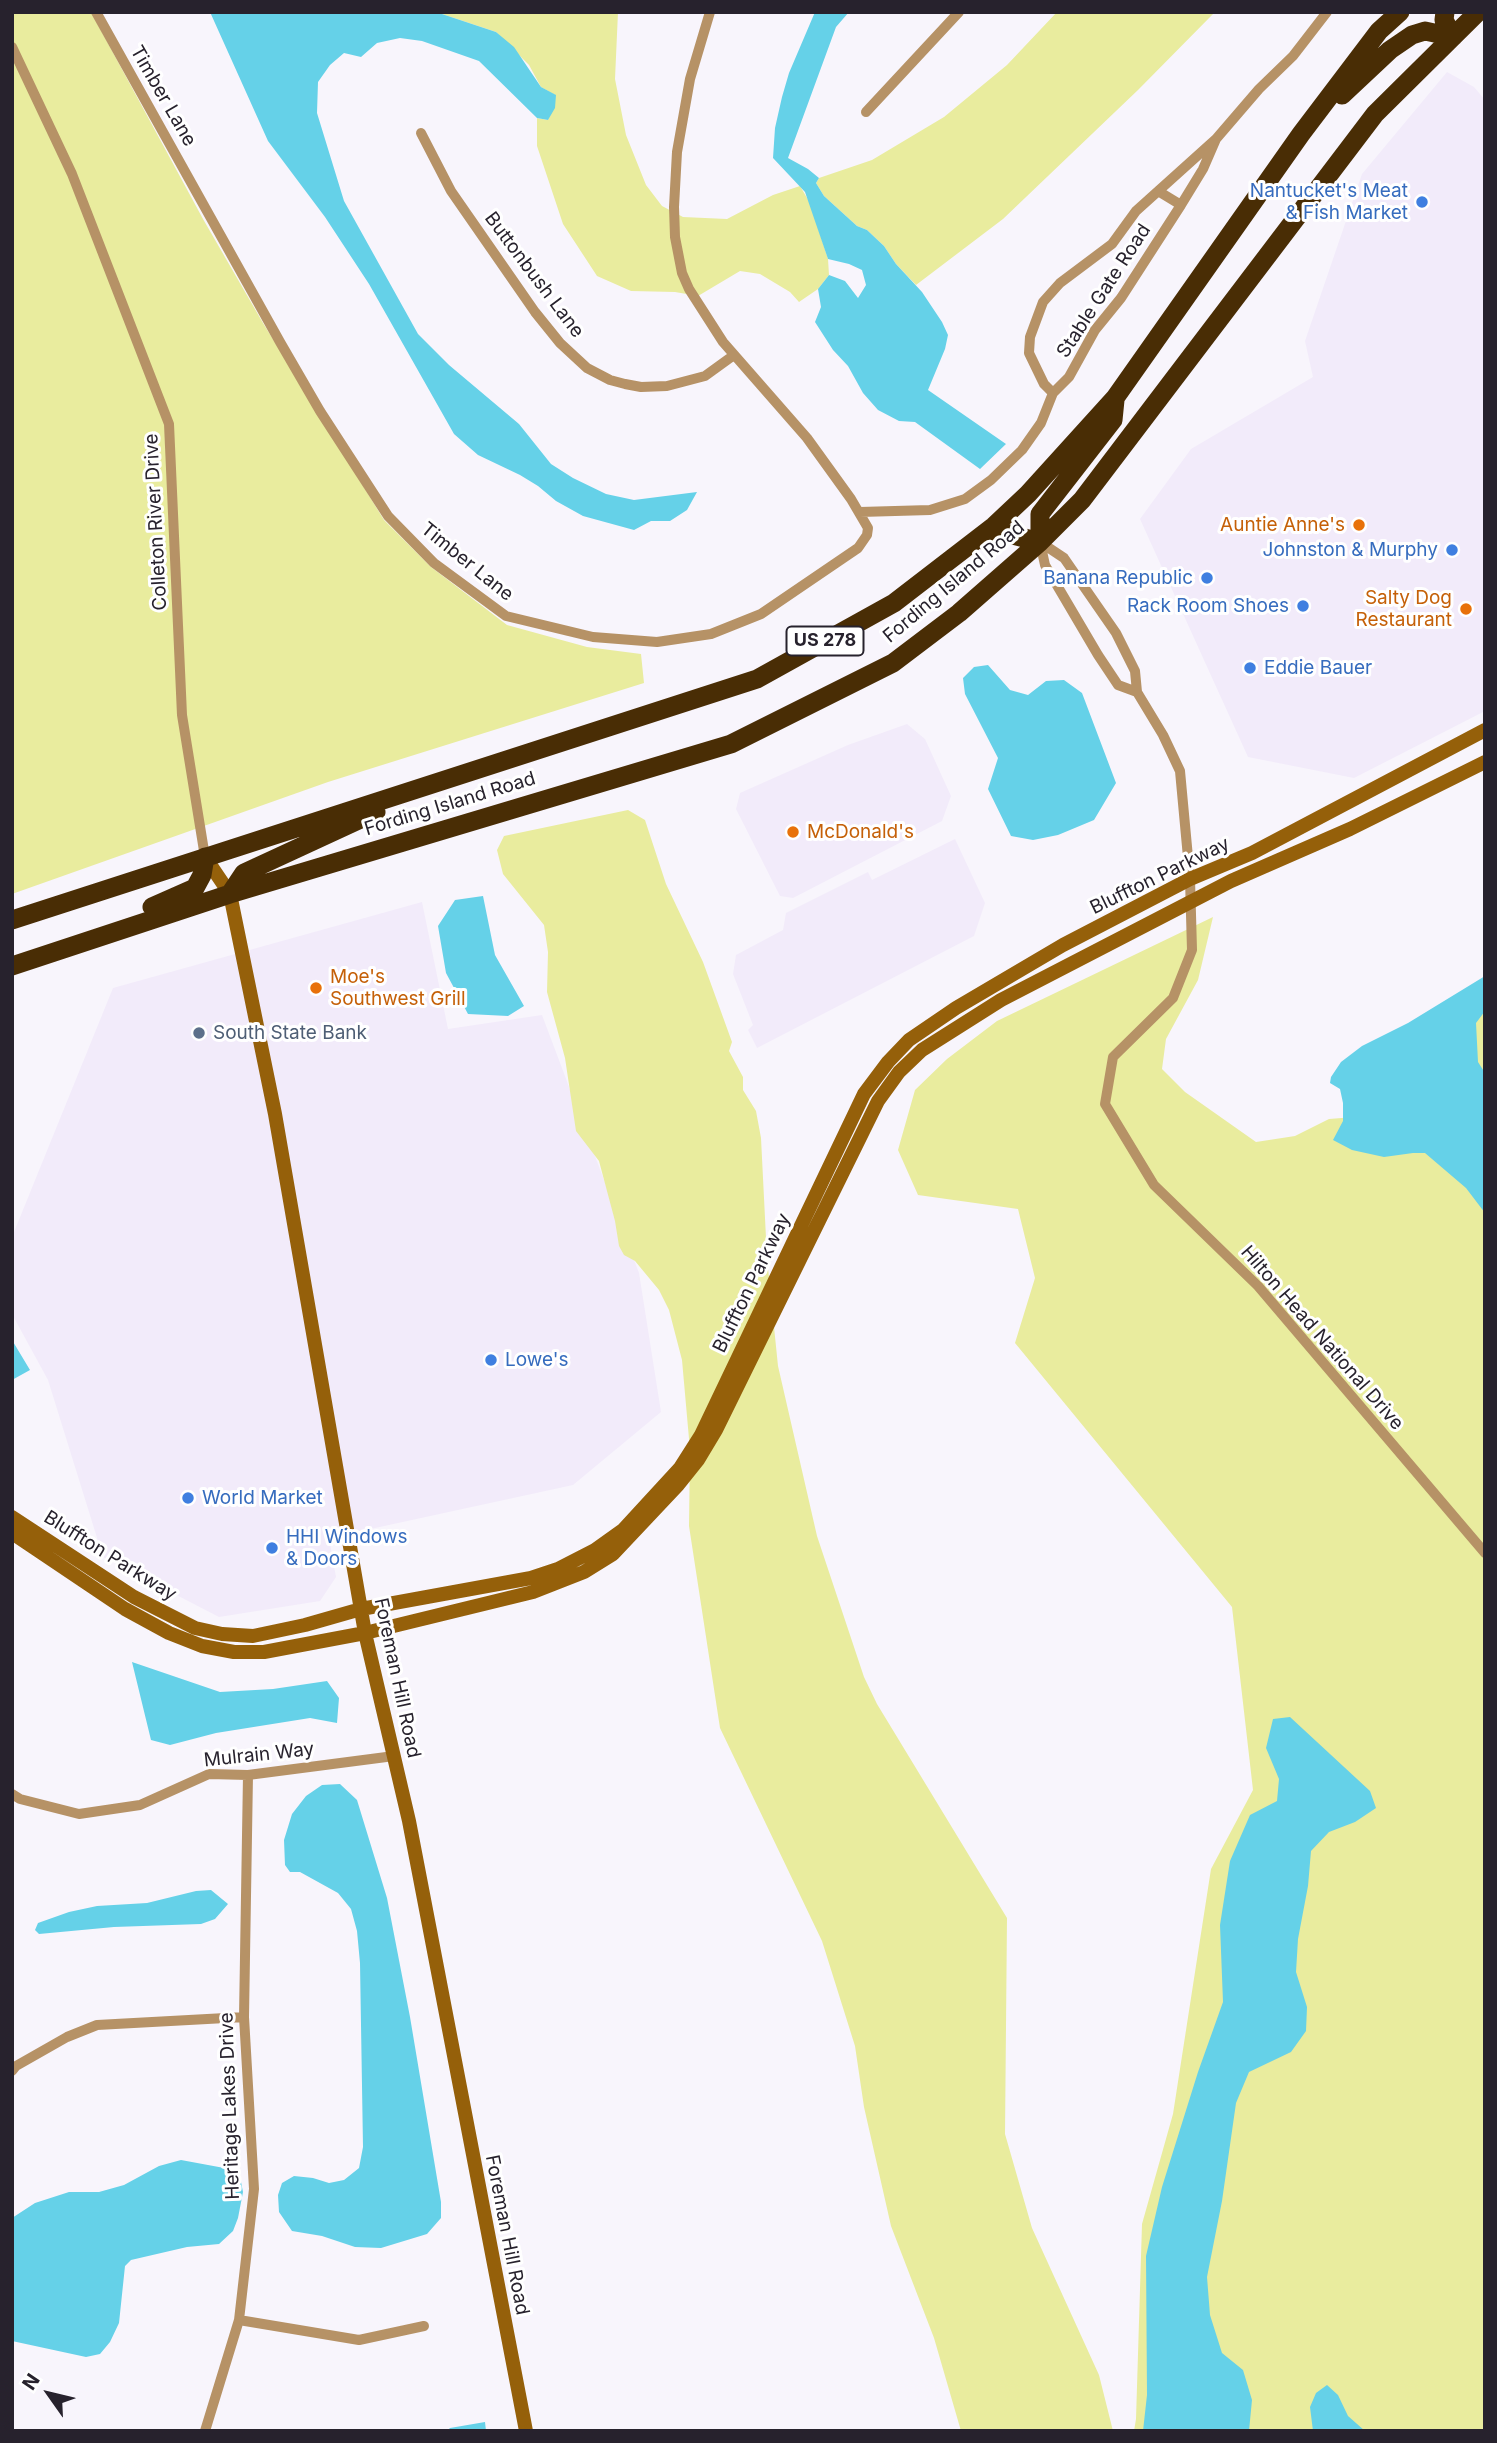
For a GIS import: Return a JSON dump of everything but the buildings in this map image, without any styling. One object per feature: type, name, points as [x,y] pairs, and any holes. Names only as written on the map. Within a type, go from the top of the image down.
[{"type":"highway","name":"Fording Island Road","points":[[12,920],[757,679],[894,603],[994,526],[1028,494],[1115,398],[1301,134],[1379,31],[1400,12]]},
{"type":"highway","points":[[1445,12],[1444,20],[1453,37]]},
{"type":"highway","name":"Fording Island Road","points":[[12,965],[230,894],[732,744],[893,663],[959,613],[1040,542],[1082,500],[1376,114],[1478,12]]},
{"type":"highway","points":[[1301,134],[1390,50],[1412,34],[1424,31],[1453,37]]},
{"type":"highway","points":[[969,546],[1005,533],[1040,542],[1040,514],[1113,419],[1115,398]]},
{"type":"highway","points":[[230,894],[244,873],[457,775]]},
{"type":"highway","points":[[12,965],[195,888],[202,875],[205,857]]},
{"type":"main road","name":"Bluffton Parkway","points":[[12,1517],[134,1597],[195,1628],[222,1634],[253,1636],[362,1609],[531,1578],[558,1569],[595,1550],[623,1530],[680,1468],[701,1435],[864,1094],[909,1040],[956,1008],[1063,946],[1190,879],[1252,853],[1485,730]]},
{"type":"main road","name":"Bluffton Parkway","points":[[12,1533],[125,1609],[169,1633],[202,1646],[234,1652],[264,1652],[365,1633],[533,1592],[584,1572],[613,1554],[678,1486],[698,1460],[716,1430],[878,1101],[899,1072],[931,1044],[1000,1000],[1231,881],[1350,829],[1485,762]]},
{"type":"main road","name":"Foreman Hill Road","points":[[205,857],[230,894],[275,1114],[365,1633],[409,1821],[526,2431]]},
{"type":"street","name":"Timber Lane","points":[[96,12],[280,342],[371,492],[388,516],[434,563],[498,612],[517,620],[554,629],[627,641],[674,640],[711,634],[761,614],[858,548],[867,535],[868,528],[860,512]]},
{"type":"street","points":[[710,12],[690,79],[680,129],[675,186],[676,246],[689,289],[707,319],[734,355],[807,438],[860,512]]},
{"type":"street","points":[[866,112],[959,12]]},
{"type":"street","name":"Stable Gate Road","points":[[1053,393],[1044,384],[1029,353],[1030,337],[1044,302],[1060,283],[1112,244],[1136,211],[1216,139],[1259,89],[1293,56],[1327,12]]},
{"type":"street","name":"Colleton River Drive","points":[[12,47],[72,174],[169,424],[182,715],[205,857]]},
{"type":"street","name":"Buttonbush Lane","points":[[421,134],[451,191],[535,312],[587,368],[610,380],[625,384],[641,387],[667,386],[705,376],[734,355]]},
{"type":"street","name":"Stable Gate Road","points":[[860,512],[930,510],[965,499],[991,480],[1022,450],[1041,423],[1053,393],[1069,377],[1096,330],[1121,298],[1181,205],[1203,169],[1216,139]]},
{"type":"street","points":[[1158,191],[1181,205]]},
{"type":"street","name":"Hilton Head National Drive","points":[[1040,542],[1064,558],[1116,633],[1135,671],[1138,692],[1180,771],[1190,879],[1192,950],[1173,998],[1113,1057],[1105,1104],[1154,1185],[1258,1286],[1485,1553]]},
{"type":"street","name":"Hilton Head National Drive","points":[[1040,542],[1045,565],[1118,685],[1138,692]]},
{"type":"street","points":[[1071,608],[1091,597]]},
{"type":"street","name":"Mulrain Way","points":[[12,1794],[20,1799],[79,1814],[140,1805],[209,1774],[248,1775],[394,1756]]},
{"type":"street","name":"Heritage Lakes Drive","points":[[205,2431],[239,2320],[254,2189],[244,2017],[248,1775]]},
{"type":"street","points":[[12,2071],[66,2037],[97,2025],[244,2017]]},
{"type":"street","points":[[239,2320],[359,2340],[424,2326]]},
{"type":"shaded area","points":[[1447,72],[1474,87],[1485,100],[1485,711],[1354,778],[1248,757],[1140,519],[1191,449],[1313,377],[1305,341],[1362,174]]},
{"type":"shaded area","points":[[907,724],[925,739],[951,796],[942,821],[793,898],[780,896],[736,809],[740,793],[848,745]]},
{"type":"shaded area","points":[[955,839],[985,903],[974,936],[757,1048],[748,1030],[753,1025],[733,974],[736,955],[783,930],[786,913],[868,872],[872,880]]},
{"type":"shaded area","points":[[422,902],[448,1029],[542,1015],[639,1273],[661,1412],[573,1485],[329,1538],[336,1577],[320,1601],[219,1617],[103,1557],[48,1380],[12,1314],[12,1237],[113,988]]},
{"type":"green space","points":[[12,12],[91,12],[203,219],[263,323],[384,520],[431,567],[507,625],[587,647],[641,654],[644,683],[328,782],[12,894]]},
{"type":"green space","points":[[428,12],[618,12],[615,79],[626,135],[646,185],[662,206],[683,217],[727,219],[773,195],[800,186],[810,203],[828,259],[829,275],[818,289],[799,302],[790,292],[760,274],[740,271],[698,296],[675,292],[631,291],[597,276],[563,224],[537,146],[537,118],[548,120],[555,95],[541,87],[529,65],[496,32]]},
{"type":"green space","points":[[1057,12],[1215,12],[1003,219],[916,285],[896,264],[884,246],[824,196],[816,183],[819,178],[872,160],[944,117],[1007,65]]},
{"type":"green space","points":[[628,810],[645,820],[666,884],[703,962],[732,1042],[729,1051],[743,1077],[743,1090],[756,1111],[761,1138],[767,1258],[778,1366],[817,1536],[864,1677],[877,1704],[1007,1918],[1005,2134],[1032,2228],[1099,2375],[1113,2431],[961,2431],[934,2338],[891,2226],[864,2107],[855,2046],[822,1941],[720,1728],[689,1526],[690,1450],[682,1360],[669,1310],[659,1290],[635,1261],[624,1255],[619,1246],[599,1161],[576,1131],[565,1058],[547,992],[548,952],[544,925],[503,874],[497,850],[504,836]]},
{"type":"green space","points":[[1213,917],[1198,980],[1166,1039],[1162,1069],[1185,1092],[1256,1142],[1295,1136],[1329,1119],[1380,1115],[1485,1175],[1485,2431],[1134,2431],[1142,2224],[1173,2114],[1211,1869],[1253,1790],[1232,1607],[1015,1343],[1035,1278],[1018,1209],[918,1195],[898,1150],[915,1090],[947,1059],[997,1021]]},
{"type":"green space","points":[[1485,999],[1485,1098],[1454,1016]]},
{"type":"water","points":[[210,12],[428,12],[496,32],[514,47],[541,87],[556,95],[555,108],[548,120],[537,118],[479,61],[422,41],[400,38],[377,43],[361,57],[344,53],[330,65],[318,82],[317,113],[344,201],[418,334],[449,365],[519,424],[551,464],[606,494],[634,500],[697,492],[687,510],[670,521],[651,521],[634,530],[583,516],[556,501],[520,475],[478,455],[454,434],[369,284],[325,217],[268,141]]},
{"type":"water","points":[[815,12],[849,12],[836,27],[788,158],[819,178],[816,183],[824,196],[884,246],[896,264],[922,292],[942,322],[948,335],[928,390],[1006,444],[980,469],[915,422],[899,421],[878,410],[863,393],[848,366],[833,350],[815,322],[821,307],[818,289],[829,275],[845,281],[858,298],[866,285],[862,270],[828,259],[805,192],[773,158],[775,128],[782,97],[789,73]]},
{"type":"water","points":[[988,665],[1010,690],[1028,695],[1046,681],[1064,680],[1082,693],[1116,783],[1094,820],[1058,835],[1033,840],[1011,836],[988,789],[998,758],[965,694],[963,678],[974,667]]},
{"type":"water","points":[[483,896],[495,955],[524,1006],[508,1016],[468,1014],[446,973],[438,926],[455,900]]},
{"type":"water","points":[[1485,976],[1485,1011],[1476,1023],[1478,1062],[1485,1073],[1485,1213],[1466,1188],[1425,1153],[1384,1157],[1352,1150],[1333,1140],[1343,1121],[1343,1103],[1340,1089],[1330,1083],[1341,1062],[1362,1046],[1408,1023]]},
{"type":"water","points":[[12,1340],[30,1370],[12,1380]]},
{"type":"water","points":[[132,1662],[220,1692],[273,1689],[327,1681],[339,1698],[337,1723],[310,1718],[216,1733],[170,1745],[151,1740]]},
{"type":"water","points":[[1290,1717],[1370,1791],[1376,1808],[1355,1822],[1329,1832],[1311,1851],[1296,1972],[1307,2007],[1306,2031],[1291,2052],[1249,2072],[1236,2103],[1222,2201],[1207,2277],[1210,2315],[1222,2353],[1243,2370],[1252,2400],[1249,2431],[1143,2431],[1147,2395],[1146,2256],[1162,2187],[1223,2002],[1220,1925],[1230,1861],[1250,1815],[1277,1801],[1279,1779],[1266,1748],[1273,1719]]},
{"type":"water","points":[[340,1784],[357,1800],[387,1898],[441,2202],[441,2218],[427,2234],[381,2248],[355,2247],[322,2236],[292,2231],[279,2212],[278,2195],[282,2183],[294,2176],[329,2183],[344,2180],[359,2168],[363,2147],[360,1963],[357,1931],[351,1909],[338,1893],[300,1872],[290,1872],[285,1865],[284,1840],[292,1814],[306,1796],[322,1785]]},
{"type":"water","points":[[211,1890],[228,1904],[215,1919],[201,1924],[114,1927],[39,1934],[35,1930],[38,1923],[69,1912],[97,1906],[147,1903]]},
{"type":"water","points":[[181,2160],[235,2170],[240,2177],[243,2192],[233,2231],[219,2244],[187,2247],[131,2260],[125,2266],[119,2323],[110,2342],[100,2354],[86,2357],[12,2341],[12,2218],[35,2203],[69,2192],[99,2192],[124,2185],[159,2166]]},
{"type":"water","points":[[1327,2385],[1338,2395],[1348,2416],[1365,2431],[1313,2431],[1310,2407],[1316,2393]]},
{"type":"water","points":[[485,2422],[486,2431],[447,2431],[450,2428]]},
{"type":"place","name":"Nantucket's Meat & Fish Market","points":[[1422,202]]},
{"type":"place","name":"Auntie Anne's","points":[[1359,525]]},
{"type":"place","name":"Johnston & Murphy","points":[[1452,550]]},
{"type":"place","name":"Banana Republic","points":[[1207,578]]},
{"type":"place","name":"Rack Room Shoes","points":[[1303,606]]},
{"type":"place","name":"Salty Dog Restaurant","points":[[1466,609]]},
{"type":"place","name":"Eddie Bauer","points":[[1250,668]]},
{"type":"place","name":"McDonald's","points":[[793,832]]},
{"type":"place","name":"Moe's Southwest Grill","points":[[316,988]]},
{"type":"place","name":"South State Bank","points":[[199,1033]]},
{"type":"place","name":"Lowe's","points":[[491,1360]]},
{"type":"place","name":"World Market","points":[[188,1498]]},
{"type":"place","name":"HHI Windows & Doors","points":[[272,1548]]}]
